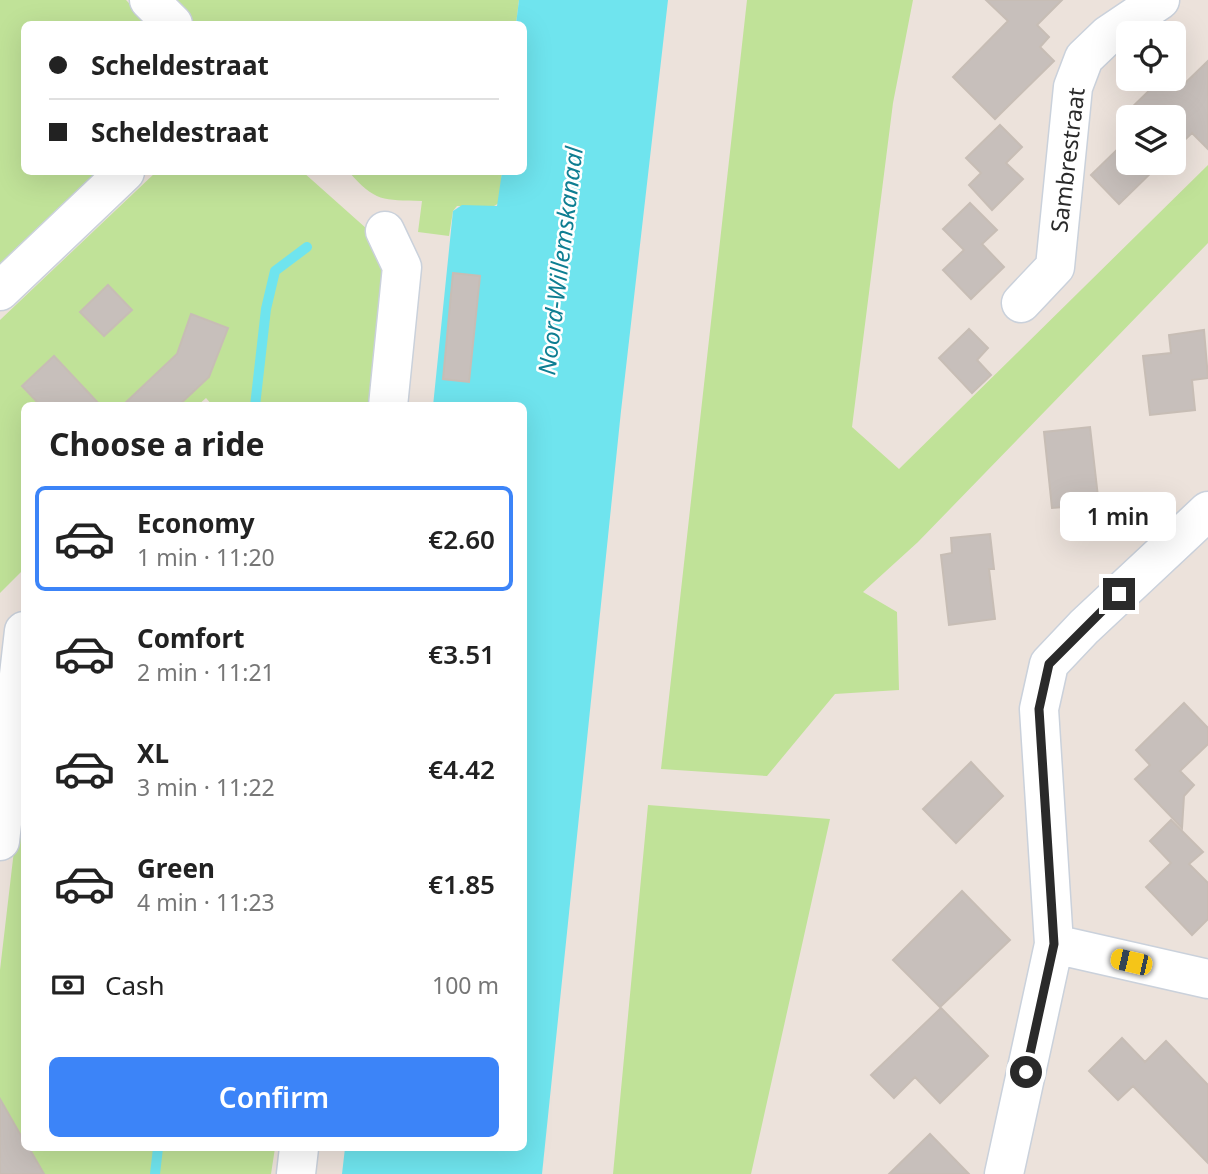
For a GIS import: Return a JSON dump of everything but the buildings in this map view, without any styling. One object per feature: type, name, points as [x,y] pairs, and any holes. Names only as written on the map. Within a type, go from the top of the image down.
[{"type":"street","points":[[149,0],[170,21]]},
{"type":"street","name":"Sambrestraat","points":[[1021,303],[1055,267],[1073,87],[1084,58],[1108,35],[1160,0]]},
{"type":"street","points":[[0,291],[122,175]]},
{"type":"street","points":[[385,231],[401,267],[388,402]]},
{"type":"street","points":[[1004,1174],[1054,944],[1039,709],[1049,664],[1084,627],[1208,511]]},
{"type":"street","points":[[0,841],[10,668],[21,639]]},
{"type":"street","points":[[1054,944],[1208,979]]},
{"type":"street","points":[[296,1174],[299,1151]]},
{"type":"green space","points":[[0,0],[126,0],[146,21],[21,21],[21,175],[102,175],[0,271]]},
{"type":"green space","points":[[176,0],[519,0],[516,21],[192,21]]},
{"type":"green space","points":[[747,0],[913,0],[893,103],[852,427],[899,469],[1208,165],[1208,243],[918,542],[863,592],[897,612],[899,690],[835,694],[767,776],[661,769]]},
{"type":"green space","points":[[153,175],[306,175],[367,229],[387,269],[370,402],[210,402],[206,398],[202,402],[21,402],[21,572],[0,593],[0,320]]},
{"type":"green space","points":[[352,175],[502,175],[499,203],[494,206],[457,206],[453,211],[449,236],[418,232],[422,201],[389,199],[366,189]]},
{"type":"green space","points":[[21,791],[21,1151],[275,1151],[271,1174],[0,1174],[0,970]]},
{"type":"green space","points":[[648,805],[830,819],[751,1174],[613,1174]]},
{"type":"water","name":"Noord-Willemskanaal","points":[[519,0],[668,0],[621,411],[542,1174],[342,1174],[345,1151],[527,1151],[527,402],[433,402],[453,211],[462,205],[497,206],[502,175],[527,175],[527,21],[516,21]]},
{"type":"waterway","points":[[255,402],[266,309],[275,271],[307,247]]},
{"type":"waterway","points":[[155,1174],[158,1151]]},
{"type":"route","points":[[1026,1072],[1054,944],[1039,709],[1049,664],[1119,594]]}]
